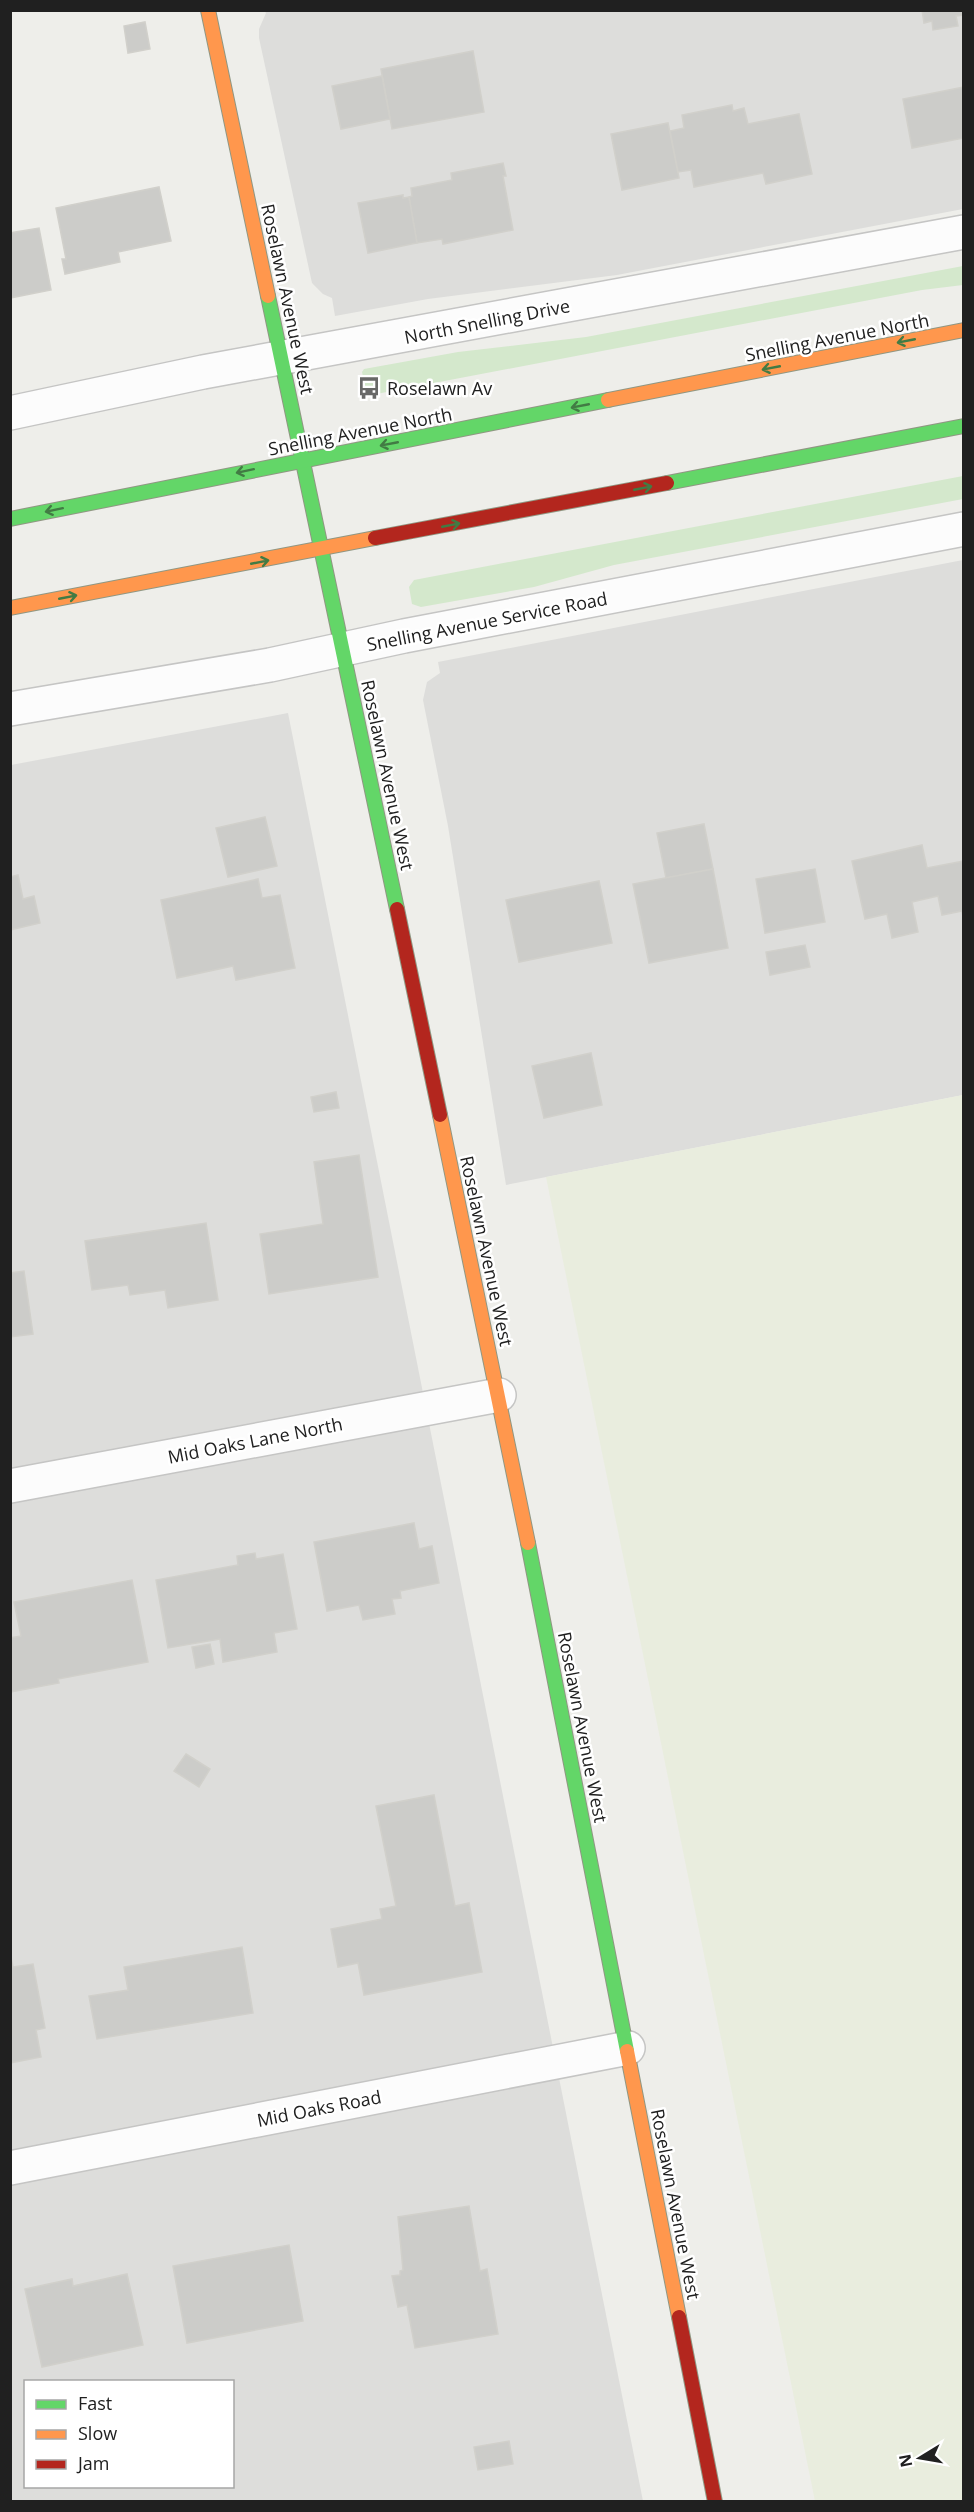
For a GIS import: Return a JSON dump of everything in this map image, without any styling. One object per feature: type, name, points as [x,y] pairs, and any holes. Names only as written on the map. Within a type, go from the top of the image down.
[{"type":"street","name":"Roselawn Avenue West","points":[[208,10],[342,649],[354,696],[499,1395],[715,2502]]},
{"type":"street","name":"North Snelling Drive","points":[[10,413],[282,358],[963,232]]},
{"type":"street","name":"Snelling Avenue North","points":[[10,519],[303,459],[963,330]]},
{"type":"street","points":[[10,608],[963,426]]},
{"type":"street","name":"Snelling Avenue Service Road","points":[[10,709],[270,665],[342,649],[963,529]]},
{"type":"street","name":"Mid Oaks Lane North","points":[[10,1486],[499,1395]]},
{"type":"street","name":"Mid Oaks Road","points":[[10,2168],[628,2048]]},
{"type":"shaded area","points":[[264,10],[963,11],[963,209],[617,275],[428,299],[335,316],[332,298],[323,294],[312,283],[259,38],[259,29],[266,13]]},
{"type":"shaded area","points":[[963,560],[963,1095],[506,1185],[448,826],[423,700],[427,682],[440,673],[438,662]]},
{"type":"shaded area","points":[[288,713],[643,2501],[11,2502],[11,765]]},
{"type":"shaded area","points":[[963,1095],[963,2501],[815,2501],[546,1177]]},
{"type":"green space","points":[[963,266],[963,285],[922,290],[371,395],[366,391],[362,372],[364,369],[458,352],[586,337]]},
{"type":"green space","points":[[963,476],[963,499],[614,565],[534,587],[421,607],[412,604],[409,587],[414,580]]},
{"type":"building","points":[[922,10],[964,10],[964,15],[956,16],[958,26],[933,30],[932,21],[924,23]]},
{"type":"building","points":[[145,22],[150,49],[128,53],[124,26]]},
{"type":"building","points":[[473,51],[484,112],[392,129],[381,69]]},
{"type":"building","points":[[382,76],[390,119],[341,129],[332,86]]},
{"type":"building","points":[[964,87],[964,138],[912,148],[903,99]]},
{"type":"building","points":[[732,105],[733,111],[744,108],[748,124],[799,114],[812,174],[766,184],[763,173],[694,187],[691,170],[678,172],[670,131],[684,128],[682,115]]},
{"type":"building","points":[[668,123],[679,178],[622,190],[611,134]]},
{"type":"building","points":[[503,163],[506,176],[503,176],[513,230],[443,244],[442,239],[417,243],[409,197],[412,196],[411,188],[452,180],[451,173]]},
{"type":"building","points":[[159,187],[171,241],[118,252],[120,262],[65,274],[62,259],[66,259],[56,208]]},
{"type":"building","points":[[403,195],[403,198],[409,197],[417,243],[368,253],[358,203]]},
{"type":"building","points":[[39,228],[51,290],[10,298],[10,233]]},
{"type":"building","points":[[265,817],[277,866],[228,877],[216,828]]},
{"type":"building","points":[[704,824],[713,869],[666,878],[657,833]]},
{"type":"building","points":[[922,845],[927,868],[964,861],[964,921],[962,911],[942,915],[938,896],[912,902],[918,932],[892,938],[887,914],[865,919],[852,861]]},
{"type":"building","points":[[713,869],[728,948],[649,963],[633,884]]},
{"type":"building","points":[[815,869],[825,922],[765,933],[756,879]]},
{"type":"building","points":[[18,875],[23,899],[34,896],[40,923],[10,930],[10,877]]},
{"type":"building","points":[[258,879],[262,898],[280,895],[295,968],[236,980],[233,966],[177,978],[161,900]]},
{"type":"building","points":[[599,881],[612,943],[519,962],[506,900]]},
{"type":"building","points":[[805,945],[810,967],[770,975],[766,952]]},
{"type":"building","points":[[591,1053],[602,1105],[544,1118],[532,1066]]},
{"type":"building","points":[[336,1092],[339,1108],[314,1112],[311,1097]]},
{"type":"building","points":[[359,1155],[378,1277],[269,1294],[260,1234],[323,1224],[314,1162]]},
{"type":"building","points":[[206,1223],[218,1300],[168,1308],[165,1290],[130,1295],[128,1285],[92,1290],[85,1241]]},
{"type":"building","points":[[24,1271],[33,1334],[10,1337],[10,1273]]},
{"type":"building","points":[[414,1523],[419,1549],[432,1546],[439,1583],[400,1591],[401,1598],[392,1599],[395,1614],[363,1620],[359,1605],[327,1611],[314,1542]]},
{"type":"building","points":[[255,1553],[256,1559],[283,1554],[297,1629],[274,1633],[277,1652],[223,1662],[220,1639],[168,1648],[156,1580],[238,1565],[237,1556]]},
{"type":"building","points":[[132,1580],[148,1662],[58,1679],[59,1683],[10,1692],[10,1638],[21,1636],[14,1602]]},
{"type":"building","points":[[210,1644],[214,1664],[196,1668],[192,1647]]},
{"type":"building","points":[[186,1754],[210,1769],[199,1787],[174,1771]]},
{"type":"building","points":[[434,1795],[455,1906],[469,1903],[482,1972],[364,1995],[358,1963],[338,1967],[331,1929],[382,1919],[380,1909],[396,1906],[376,1806]]},
{"type":"building","points":[[242,1947],[253,2013],[97,2039],[89,1996],[128,1990],[124,1967]]},
{"type":"building","points":[[10,1953],[13,1967],[33,1964],[45,2028],[36,2030],[41,2057],[10,2063]]},
{"type":"building","points":[[469,2206],[480,2271],[487,2269],[498,2334],[415,2348],[407,2305],[398,2307],[392,2276],[400,2275],[400,2271],[403,2270],[398,2217]]},
{"type":"building","points":[[289,2245],[303,2321],[187,2343],[173,2266]]},
{"type":"building","points":[[127,2274],[143,2345],[42,2367],[25,2289],[72,2279],[73,2286]]},
{"type":"building","points":[[509,2441],[513,2464],[478,2470],[474,2447]]},
{"type":"traffic: fast","points":[[268,296],[397,909]]},
{"type":"traffic: fast","points":[[10,519],[608,400]]},
{"type":"traffic: fast","points":[[667,483],[964,426]]},
{"type":"traffic: fast","points":[[528,1543],[627,2051]]},
{"type":"traffic: slow","points":[[208,10],[268,296]]},
{"type":"traffic: slow","points":[[608,400],[964,330]]},
{"type":"traffic: slow","points":[[10,608],[375,538]]},
{"type":"traffic: slow","points":[[440,1115],[528,1543]]},
{"type":"traffic: slow","points":[[627,2051],[679,2317]]},
{"type":"traffic: jam","points":[[375,538],[667,483]]},
{"type":"traffic: jam","points":[[397,909],[440,1115]]},
{"type":"traffic: jam","points":[[679,2317],[715,2502]]},
{"type":"place","name":"Roselawn Av","points":[[369,388]]}]
